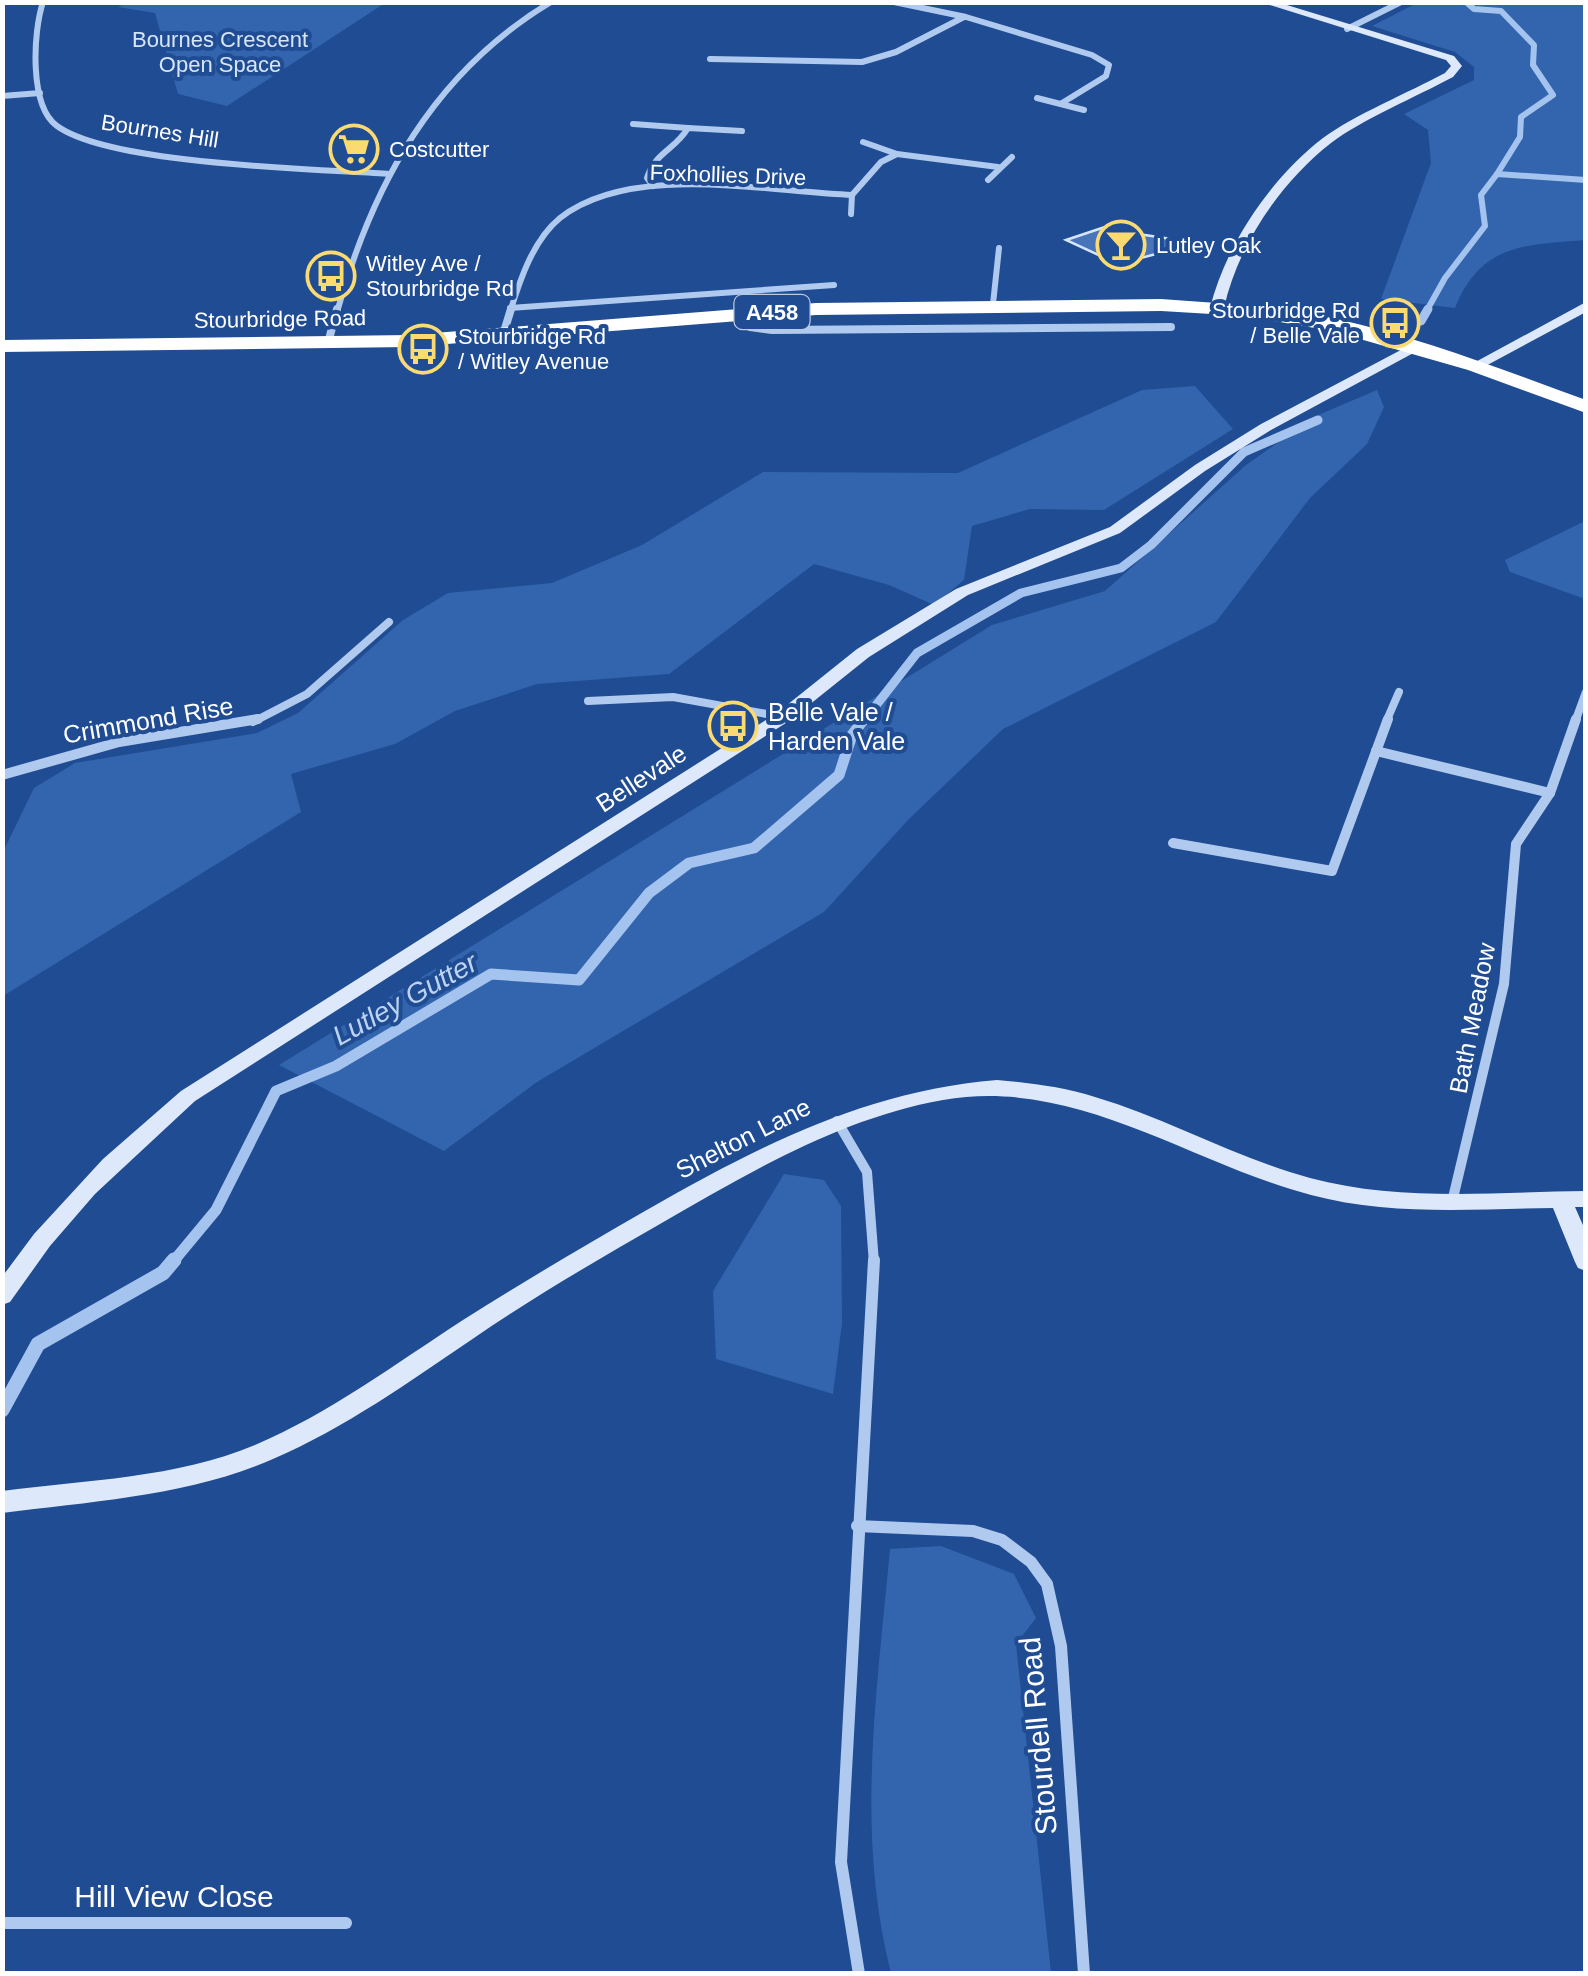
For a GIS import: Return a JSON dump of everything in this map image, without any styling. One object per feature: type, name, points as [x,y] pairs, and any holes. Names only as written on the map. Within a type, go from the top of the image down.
[{"type":"highway","name":"Stourbridge Road","points":[[2,346],[328,344],[502,335],[736,314],[993,304],[1217,308],[1318,321],[1414,347]]},
{"type":"highway","name":"A458","points":[[1414,347],[1586,406]]},
{"type":"street","points":[[2,96],[40,93],[36,36],[43,2]]},
{"type":"street","points":[[328,344],[358,239],[390,174],[441,96],[465,69],[498,34],[550,2]]},
{"type":"street","points":[[894,2],[966,16],[1092,54],[1109,65],[1106,76],[1062,104]]},
{"type":"street","points":[[1217,308],[1224,278],[1243,240],[1291,174],[1329,139],[1456,70],[1455,62],[1266,2]]},
{"type":"street","points":[[1348,30],[1401,2]]},
{"type":"street","points":[[710,58],[862,62],[896,52],[966,16]]},
{"type":"street","points":[[706,67],[712,48]]},
{"type":"street","name":"Bournes Hill","points":[[40,93],[42,109],[58,128],[116,146],[390,174]]},
{"type":"street","points":[[1037,98],[1084,110]]},
{"type":"street","points":[[633,124],[742,131]]},
{"type":"street","points":[[653,186],[647,178],[653,158],[682,138],[688,128]]},
{"type":"street","points":[[863,142],[897,154],[998,168]]},
{"type":"street","points":[[851,214],[852,195],[881,162],[897,154]]},
{"type":"street","points":[[988,180],[1012,158]]},
{"type":"street","name":"Foxhollies Drive","points":[[502,335],[510,308],[548,232],[561,218],[604,197],[653,186],[852,195]]},
{"type":"street","points":[[993,304],[999,248]]},
{"type":"street","points":[[510,308],[834,286]]},
{"type":"street","points":[[1475,366],[1586,306]]},
{"type":"street","name":"Stourbridge Road","points":[[736,314],[750,327],[772,330],[1171,327]]},
{"type":"street","name":"Bellevale","points":[[2,1296],[22,1265],[113,1158],[188,1096],[783,717],[863,653],[962,592],[1115,530],[1233,448],[1414,347]]},
{"type":"street","name":"Crimmond Rise","points":[[2,774],[119,742],[251,724],[307,694],[388,622]]},
{"type":"street","points":[[1173,843],[1332,872],[1399,692]]},
{"type":"street","name":"Bath Meadow","points":[[1453,1198],[1504,984],[1516,844],[1550,794],[1586,692]]},
{"type":"street","points":[[588,701],[673,697],[783,717]]},
{"type":"street","points":[[1376,751],[1550,794]]},
{"type":"street","name":"Shelton Lane","points":[[2,1502],[207,1471],[260,1455],[336,1418],[554,1272],[763,1154],[838,1121],[943,1092],[1002,1085],[1049,1090],[1108,1108],[1248,1166],[1355,1195],[1586,1200]]},
{"type":"street","points":[[838,1121],[866,1172],[876,1236],[840,1862],[859,1974]]},
{"type":"street","points":[[1561,1199],[1586,1262]]},
{"type":"street","name":"Stourdell Road","points":[[858,1526],[973,1531],[1002,1540],[1031,1562],[1047,1584],[1061,1646],[1084,1974]]},
{"type":"street","name":"Hill View Close","points":[[2,1923],[346,1923]]},
{"type":"green space","name":"Bournes Crescent Open Space","points":[[127,2],[385,3],[227,106],[178,94],[155,13],[118,7]]},
{"type":"green space","points":[[1417,3],[1585,3],[1585,240],[1506,252],[1478,271],[1455,308],[1381,299],[1431,163],[1428,130],[1404,114],[1474,80],[1474,67],[1455,52],[1372,26]]},
{"type":"green space","points":[[1195,386],[1233,429],[1104,510],[1030,509],[972,526],[964,580],[934,605],[889,585],[814,564],[669,674],[537,684],[455,711],[395,744],[291,774],[301,812],[3,996],[3,852],[34,788],[75,763],[257,733],[298,713],[403,620],[448,593],[552,583],[642,545],[763,472],[958,473],[1142,390]]},
{"type":"green space","points":[[1377,390],[1384,407],[1367,444],[1310,498],[1216,622],[1003,729],[909,819],[824,912],[537,1082],[444,1151],[279,1065],[992,625],[1105,591],[1246,465],[1316,416]]},
{"type":"green space","points":[[1585,521],[1585,599],[1510,572],[1505,560]]},
{"type":"green space","points":[[784,1174],[824,1180],[841,1206],[842,1323],[833,1394],[716,1359],[713,1291]]},
{"type":"green space","points":[[941,1546],[1014,1574],[1036,1618],[1016,1644],[1051,1973],[891,1973],[880,1920],[871,1815],[875,1709],[890,1549]]},
{"type":"building","name":"Lutley Oak","points":[[1114,224],[1125,232],[1198,243],[1118,264],[1066,240]]},
{"type":"waterway","points":[[1466,2],[1474,9],[1501,11],[1534,45],[1533,65],[1553,95],[1521,117],[1520,137],[1497,174]]},
{"type":"waterway","name":"Lutley Gutter","points":[[1426,312],[1445,278],[1485,226],[1481,195],[1497,174]]},
{"type":"waterway","name":"Lutley Gutter","points":[[1497,174],[1586,180]]},
{"type":"waterway","name":"Lutley Gutter","points":[[1421,321],[1428,309]]},
{"type":"waterway","name":"Lutley Gutter","points":[[863,722],[917,653],[1021,593],[1121,568],[1151,545],[1244,452],[1318,420]]},
{"type":"waterway","name":"Lutley Gutter","points":[[172,1263],[216,1210],[276,1091],[336,1066],[491,974],[579,980],[649,893],[689,863],[754,848],[839,775],[852,735],[864,719]]},
{"type":"waterway","name":"Lutley Gutter","points":[[2,1410],[38,1344],[163,1273],[174,1260]]},
{"type":"place","name":"Costcutter","points":[[354,149]]},
{"type":"place","name":"Lutley Oak","points":[[1121,245]]},
{"type":"place","name":"Witley Ave / Stourbridge Rd","points":[[331,276]]},
{"type":"place","name":"Stourbridge Rd / Belle Vale","points":[[1395,323]]},
{"type":"place","name":"Stourbridge Rd / Witley Avenue","points":[[423,349]]},
{"type":"place","name":"Belle Vale / Harden Vale","points":[[733,726]]}]
